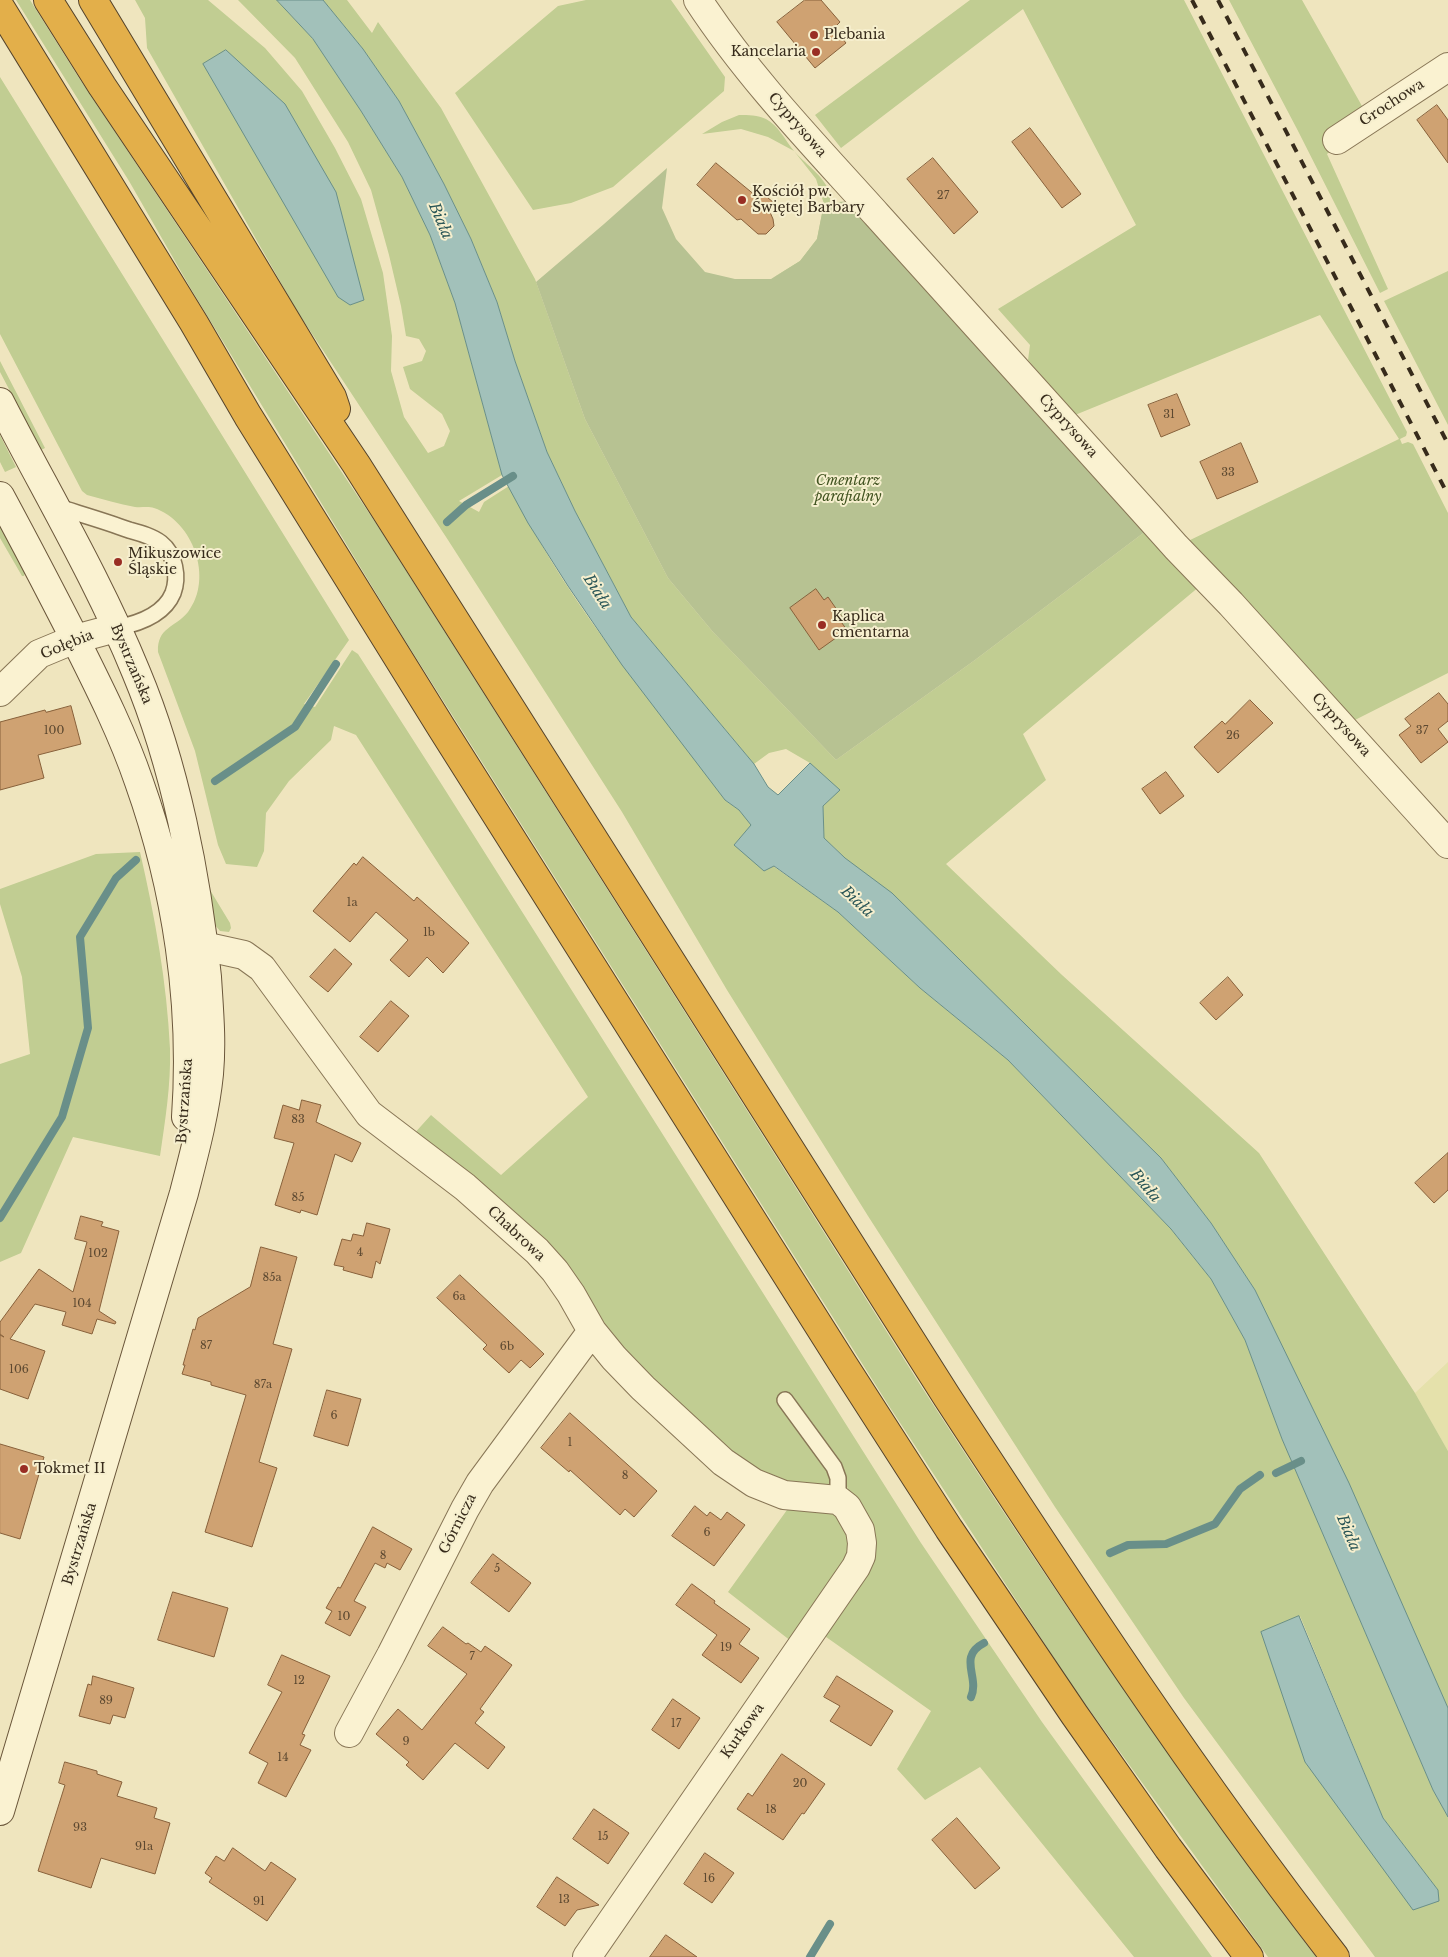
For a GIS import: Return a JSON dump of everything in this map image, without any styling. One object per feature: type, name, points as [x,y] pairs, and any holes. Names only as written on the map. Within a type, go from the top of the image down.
[{"type":"highway","points":[[48,0],[102,86],[356,464],[936,1380],[1038,1536],[1128,1670],[1216,1795],[1335,1957]]},
{"type":"highway","points":[[93,0],[332,397],[356,464]]},
{"type":"highway","points":[[0,7],[194,322],[248,416],[441,727],[949,1529],[1068,1707],[1168,1848],[1249,1957]]},
{"type":"street","name":"Cyprysowa","points":[[698,0],[714,25],[756,78],[925,269],[1060,426],[1448,844]]},
{"type":"street","name":"Grochowa","points":[[1337,140],[1448,67]]},
{"type":"street","name":"Bystrzańska","points":[[0,402],[80,553],[136,672],[153,717],[170,775],[194,885],[210,1012],[209,1074],[198,1138],[187,1184],[0,1811]]},
{"type":"street","name":"Bystrzańska","points":[[0,496],[106,701],[139,782],[160,850],[177,924],[188,1032],[188,1085],[185,1135],[159,1276]]},
{"type":"street","name":"Gołębia","points":[[0,692],[39,654],[75,639],[116,628]]},
{"type":"street","points":[[177,924],[186,934],[203,946]]},
{"type":"street","name":"Chabrowa","points":[[203,946],[244,955],[262,968],[369,1114],[465,1187],[537,1252],[555,1271],[572,1294],[592,1331],[614,1358],[643,1388],[723,1462],[754,1484],[784,1495],[838,1500]]},
{"type":"street","name":"Górnicza","points":[[349,1733],[396,1647],[464,1509],[480,1483],[592,1331]]},
{"type":"street","name":"Kurkowa","points":[[587,1957],[856,1568],[861,1556],[860,1530],[847,1507],[838,1500]]},
{"type":"lane","points":[[54,506],[149,536],[163,545],[169,553],[173,562],[175,582],[170,600],[163,607],[136,624],[116,628]]},
{"type":"lane","points":[[785,1400],[834,1467],[838,1478],[838,1500]]},
{"type":"shaded area","points":[[1448,1362],[1448,1451],[1415,1393]]},
{"type":"green space","points":[[16,0],[30,0],[79,78],[381,531],[921,1386],[998,1504],[1156,1736],[1316,1957],[1268,1957],[1073,1687],[889,1406],[401,634],[191,289],[129,181]]},
{"type":"green space","points":[[135,0],[208,0],[265,48],[302,91],[335,148],[361,199],[383,273],[392,336],[391,371],[404,417],[428,453],[444,446],[450,431],[442,414],[410,389],[403,367],[422,361],[426,351],[419,339],[406,336],[389,255],[371,190],[348,142],[295,58],[238,0],[277,0],[313,39],[402,177],[430,235],[455,303],[502,475],[459,501],[479,512],[484,502],[509,486],[548,556],[592,623],[725,800],[739,810],[752,825],[734,845],[773,866],[838,912],[920,988],[1008,1060],[1171,1229],[1211,1279],[1245,1340],[1282,1439],[1433,1790],[1448,1817],[1448,1957],[1375,1957],[1184,1698],[1055,1507],[868,1216],[727,990],[622,812],[448,540],[297,311],[147,48],[145,18]],"holes":[[[1300,1616],[1383,1818],[1438,1890],[1305,1762]]]},
{"type":"green space","points":[[323,0],[347,0],[372,33],[378,22],[441,108],[535,279],[585,419],[668,578],[713,632],[836,760],[975,660],[1146,531],[1200,586],[1023,734],[1046,780],[946,864],[1062,975],[1259,1153],[1415,1393],[1448,1451],[1448,1708],[1382,1560],[1255,1290],[1211,1223],[1161,1158],[824,838],[823,806],[839,790],[810,763],[786,749],[769,753],[754,764],[631,617],[575,511],[547,452],[515,361],[497,302],[471,239],[444,184],[399,101],[363,49]]},
{"type":"green space","points":[[586,0],[671,0],[725,77],[724,91],[613,187],[571,203],[533,210],[455,93],[558,6]]},
{"type":"green space","points":[[970,0],[1184,0],[1407,432],[1406,436],[1400,439],[1402,444],[1408,442],[1413,444],[1448,513],[1448,673],[1349,723],[1186,542],[1399,439],[1320,315],[1075,415],[1028,360],[1030,345],[998,309],[1136,225],[1023,9],[841,148],[815,115]]},
{"type":"green space","points":[[1229,0],[1302,0],[1362,106],[1326,132],[1332,150],[1327,154],[1388,289],[1380,293]]},
{"type":"green space","points":[[0,77],[349,640],[304,704],[315,707],[352,650],[358,654],[921,1543],[1042,1722],[1212,1957],[1134,1957],[980,1767],[925,1800],[897,1769],[931,1711],[819,1632],[864,1572],[845,1476],[831,1471],[831,1487],[783,1487],[729,1459],[412,1136],[431,1115],[501,1175],[588,1097],[356,735],[334,726],[331,740],[289,781],[266,813],[264,851],[257,867],[226,864],[218,845],[195,751],[158,652],[160,637],[188,612],[196,598],[199,568],[195,552],[189,538],[168,515],[154,508],[135,507],[87,495],[82,491],[0,334]]},
{"type":"green space","points":[[739,115],[766,119],[778,129],[794,151],[768,137],[741,129],[702,134],[722,122]]},
{"type":"green space","points":[[794,151],[818,174],[829,191],[830,198],[823,234],[825,248],[771,279],[800,261],[817,239],[824,204],[816,179]]},
{"type":"green space","name":"Cmentarz parafialny","points":[[667,168],[662,208],[676,239],[705,272],[735,279],[771,279],[800,261],[817,239],[824,203],[852,201],[1146,531],[975,660],[836,760],[713,632],[668,578],[585,419],[536,282]]},
{"type":"green space","points":[[1448,271],[1448,425],[1384,301]]},
{"type":"green space","points":[[0,361],[45,448],[41,450],[0,372]]},
{"type":"green space","points":[[0,435],[16,467],[5,472],[0,462]]},
{"type":"green space","points":[[0,525],[25,573],[24,576],[22,576],[0,538]]},
{"type":"green space","points":[[140,852],[160,950],[170,1049],[170,1076],[160,1156],[73,1137],[21,1253],[0,1262],[0,1064],[30,1054],[22,977],[0,904],[0,889],[96,854]]},
{"type":"green space","points":[[207,885],[230,923],[231,928],[229,932],[220,931],[215,925]]},
{"type":"green space","points":[[792,1503],[832,1507],[854,1546],[796,1645],[728,1592]]},
{"type":"water","name":"Biała","points":[[277,0],[323,0],[363,49],[399,101],[444,184],[471,239],[497,302],[515,361],[547,452],[575,511],[631,617],[754,764],[768,787],[778,795],[810,763],[840,790],[823,806],[824,838],[845,858],[892,893],[1161,1158],[1211,1223],[1255,1290],[1349,1483],[1448,1708],[1448,1817],[1433,1790],[1282,1439],[1245,1340],[1211,1279],[1171,1229],[1008,1060],[920,988],[838,912],[774,866],[764,871],[734,845],[751,825],[739,810],[725,800],[622,665],[528,523],[502,475],[455,303],[430,235],[402,177],[361,111],[313,39]]},
{"type":"water","points":[[226,50],[285,104],[336,192],[364,300],[350,305],[338,297],[203,64]]},
{"type":"water","points":[[1299,1616],[1383,1818],[1438,1890],[1439,1901],[1413,1910],[1305,1762],[1261,1632]]},
{"type":"building","name":"Plebania","points":[[805,0],[821,0],[840,22],[834,28],[846,43],[815,68],[777,22]]},
{"type":"building","points":[[1437,105],[1448,120],[1448,163],[1417,120]]},
{"type":"building","points":[[1030,128],[1081,194],[1062,208],[1012,142]]},
{"type":"building","points":[[933,158],[978,212],[954,234],[907,179]]},
{"type":"building","name":"Kościół pw. Świętej Barbary","points":[[716,163],[756,196],[760,191],[774,203],[769,210],[774,226],[766,234],[758,234],[741,219],[737,220],[697,185]]},
{"type":"building","points":[[1177,394],[1190,425],[1161,437],[1148,405]]},
{"type":"building","points":[[1241,443],[1258,482],[1217,499],[1200,462]]},
{"type":"building","name":"Kaplica cmentarna","points":[[816,589],[824,600],[828,597],[842,617],[839,619],[847,630],[819,650],[790,608]]},
{"type":"building","points":[[1439,693],[1448,704],[1448,721],[1438,729],[1448,742],[1421,763],[1399,735],[1411,726],[1405,719]]},
{"type":"building","points":[[1250,700],[1273,723],[1218,773],[1194,747],[1222,721],[1225,724]]},
{"type":"building","points":[[71,706],[81,744],[38,755],[44,778],[0,790],[0,722],[45,710],[46,712]]},
{"type":"building","points":[[1166,772],[1184,796],[1160,814],[1142,789]]},
{"type":"building","points":[[363,857],[414,901],[417,897],[469,943],[443,973],[427,957],[409,977],[390,960],[408,940],[376,912],[350,942],[313,911],[354,863],[356,865]]},
{"type":"building","points":[[335,949],[352,964],[328,992],[310,977]]},
{"type":"building","points":[[1228,977],[1243,995],[1216,1020],[1200,1003]]},
{"type":"building","points":[[391,1001],[409,1016],[378,1052],[360,1037]]},
{"type":"building","points":[[302,1100],[321,1105],[316,1122],[361,1143],[352,1162],[335,1154],[317,1215],[301,1210],[300,1213],[275,1205],[294,1143],[274,1138],[283,1105],[299,1110]]},
{"type":"building","points":[[1448,1153],[1448,1190],[1434,1203],[1415,1183]]},
{"type":"building","points":[[81,1216],[103,1222],[101,1226],[119,1231],[99,1311],[116,1322],[115,1324],[97,1319],[92,1334],[62,1325],[66,1312],[35,1304],[10,1339],[45,1351],[28,1399],[0,1389],[0,1335],[4,1337],[0,1334],[0,1322],[39,1269],[73,1292],[87,1242],[75,1239]]},
{"type":"building","points":[[367,1223],[390,1229],[380,1264],[376,1261],[372,1278],[343,1270],[344,1267],[334,1265],[342,1239],[351,1241],[353,1234],[363,1236]]},
{"type":"building","points":[[261,1247],[297,1257],[273,1344],[292,1349],[259,1462],[277,1468],[252,1547],[205,1532],[246,1395],[182,1374],[193,1329],[195,1330],[198,1318],[250,1287]]},
{"type":"building","points":[[460,1275],[544,1354],[530,1368],[521,1360],[509,1373],[483,1349],[487,1345],[437,1298]]},
{"type":"building","points":[[327,1390],[361,1399],[348,1446],[314,1436]]},
{"type":"building","points":[[570,1413],[657,1491],[634,1517],[625,1509],[620,1515],[570,1470],[569,1472],[541,1448]]},
{"type":"building","points":[[0,1444],[44,1457],[20,1539],[0,1533]]},
{"type":"building","points":[[695,1506],[707,1516],[710,1512],[721,1520],[727,1512],[745,1525],[714,1566],[672,1536]]},
{"type":"building","points":[[373,1527],[412,1549],[400,1570],[387,1563],[385,1568],[375,1563],[354,1601],[366,1607],[350,1636],[325,1623],[332,1611],[326,1608],[338,1587],[340,1588]]},
{"type":"building","points":[[493,1554],[531,1583],[509,1612],[471,1583]]},
{"type":"building","points":[[692,1584],[715,1601],[714,1603],[750,1629],[739,1644],[759,1658],[741,1683],[702,1655],[717,1635],[676,1605]]},
{"type":"building","points":[[173,1592],[228,1608],[214,1657],[158,1640]]},
{"type":"building","points":[[443,1627],[466,1644],[468,1643],[481,1652],[485,1646],[512,1665],[480,1709],[484,1712],[475,1723],[505,1747],[488,1769],[455,1743],[423,1780],[406,1765],[409,1762],[376,1734],[398,1709],[422,1730],[467,1674],[428,1646]]},
{"type":"building","points":[[282,1655],[330,1676],[302,1734],[305,1735],[300,1745],[311,1750],[286,1797],[258,1783],[268,1763],[249,1753],[282,1692],[268,1685]]},
{"type":"building","points":[[93,1676],[134,1688],[125,1718],[113,1715],[110,1724],[79,1716],[88,1684],[91,1685]]},
{"type":"building","points":[[837,1676],[893,1711],[871,1746],[830,1721],[840,1706],[824,1697]]},
{"type":"building","points":[[673,1699],[700,1718],[679,1749],[652,1730]]},
{"type":"building","points":[[782,1754],[825,1784],[783,1840],[737,1809],[748,1793],[752,1796]]},
{"type":"building","points":[[65,1762],[97,1771],[97,1774],[122,1782],[117,1796],[157,1808],[154,1818],[170,1823],[155,1874],[101,1858],[91,1888],[38,1871],[65,1785],[59,1783]]},
{"type":"building","points":[[594,1809],[629,1833],[608,1864],[573,1839]]},
{"type":"building","points":[[957,1818],[1000,1868],[975,1889],[932,1840]]},
{"type":"building","points":[[233,1848],[265,1871],[271,1862],[296,1879],[267,1921],[209,1882],[212,1878],[205,1873],[216,1856],[224,1861]]},
{"type":"building","points":[[705,1853],[734,1873],[712,1903],[684,1884]]},
{"type":"building","points":[[557,1877],[599,1905],[577,1910],[565,1926],[537,1907]]},
{"type":"building","points":[[666,1935],[697,1957],[650,1957]]},
{"type":"waterway","points":[[447,522],[466,505],[513,476]]},
{"type":"waterway","points":[[215,781],[295,727],[336,664]]},
{"type":"waterway","points":[[0,1218],[62,1117],[88,1028],[80,937],[116,878],[136,860]]},
{"type":"waterway","points":[[1276,1473],[1301,1461]]},
{"type":"waterway","points":[[1110,1553],[1128,1545],[1166,1544],[1215,1524],[1240,1489],[1260,1475]]},
{"type":"waterway","points":[[971,1697],[973,1682],[970,1661],[976,1649],[984,1643]]},
{"type":"waterway","points":[[810,1957],[830,1924]]},
{"type":"railway","points":[[1192,0],[1448,495]]},
{"type":"railway","points":[[1218,0],[1448,444]]},
{"type":"place","name":"Plebania","points":[[814,35]]},
{"type":"place","name":"Kancelaria","points":[[816,52]]},
{"type":"place","name":"Kościół pw. Świętej Barbary","points":[[742,200]]},
{"type":"place","name":"Mikuszowice Śląskie","points":[[118,562]]},
{"type":"place","name":"Kaplica cmentarna","points":[[822,625]]},
{"type":"place","name":"Tokmet II","points":[[24,1469]]}]
